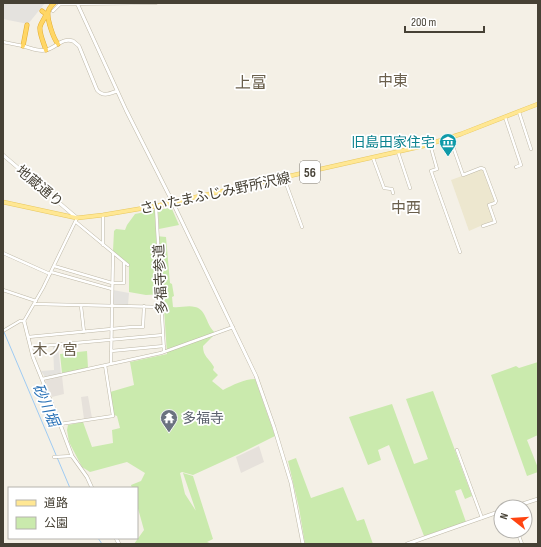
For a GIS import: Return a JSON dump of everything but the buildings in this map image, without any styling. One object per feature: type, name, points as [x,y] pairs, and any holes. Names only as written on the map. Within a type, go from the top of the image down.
[{"type":"highway","points":[[54,3],[48,14],[54,38],[58,44]]},
{"type":"highway","points":[[42,11],[46,17],[40,25],[40,30],[46,50]]},
{"type":"highway","points":[[23,46],[27,25]]},
{"type":"main road","name":"さいたまふじみ野所沢線","points":[[3,202],[77,220],[156,206],[430,144],[450,138],[538,104]]},
{"type":"street","points":[[53,10],[60,4],[156,3]]},
{"type":"street","points":[[78,4],[117,91],[233,326],[256,376],[293,488],[303,544]]},
{"type":"street","points":[[3,42],[37,50],[46,50],[69,40],[77,43],[94,86],[98,92],[105,95],[117,91]]},
{"type":"street","points":[[519,112],[531,149]]},
{"type":"street","points":[[505,117],[521,165],[516,167]]},
{"type":"street","points":[[450,138],[462,175],[481,168],[484,169],[496,201],[490,205],[495,222],[483,226]]},
{"type":"street","points":[[430,144],[437,169],[431,171],[460,252]]},
{"type":"street","points":[[398,152],[410,188]]},
{"type":"street","name":"地蔵通り","points":[[3,155],[77,220]]},
{"type":"street","points":[[373,158],[384,188],[392,189],[393,192]]},
{"type":"street","points":[[284,178],[302,227]]},
{"type":"street","name":"多福寺参道","points":[[156,206],[164,352]]},
{"type":"street","points":[[103,215],[103,245]]},
{"type":"street","points":[[92,487],[87,477],[72,456],[42,379],[24,321],[36,302],[77,220],[103,245],[128,265]]},
{"type":"street","points":[[3,253],[50,273],[112,289]]},
{"type":"street","points":[[111,364],[113,253]]},
{"type":"street","points":[[54,266],[112,282],[124,283],[124,262]]},
{"type":"street","points":[[81,280],[82,274]]},
{"type":"street","points":[[3,290],[36,302],[81,306],[112,305],[162,307]]},
{"type":"street","points":[[81,306],[84,332]]},
{"type":"street","points":[[28,337],[143,327],[144,306]]},
{"type":"street","points":[[5,330],[20,321],[24,321]]},
{"type":"street","points":[[42,379],[164,352],[233,326]]},
{"type":"street","points":[[31,347],[163,335]]},
{"type":"street","points":[[111,351],[164,346]]},
{"type":"street","points":[[60,424],[112,416],[105,365]]},
{"type":"street","points":[[457,450],[482,518]]},
{"type":"street","points":[[54,457],[72,456]]},
{"type":"street","points":[[407,544],[493,514]]},
{"type":"shaded area","points":[[3,3],[45,3],[28,24],[3,19]]},
{"type":"shaded area","points":[[481,169],[483,170],[495,201],[489,205],[494,220],[469,231],[451,180]]},
{"type":"shaded area","points":[[113,290],[129,293],[128,305],[113,304]]},
{"type":"shaded area","points":[[53,346],[58,346],[61,374],[45,377],[41,371],[54,370]]},
{"type":"shaded area","points":[[62,376],[64,394],[52,397],[45,381],[46,379]]},
{"type":"shaded area","points":[[88,396],[92,418],[84,419],[81,397]]},
{"type":"shaded area","points":[[259,446],[264,462],[241,473],[236,457]]},
{"type":"green space","points":[[169,208],[172,209],[179,225],[159,229],[158,210]]},
{"type":"green space","points":[[155,210],[156,236],[166,237],[170,283],[172,284],[174,296],[172,297],[173,307],[190,306],[199,308],[210,327],[216,333],[203,346],[205,355],[214,367],[213,370],[218,375],[212,381],[223,390],[243,381],[255,379],[275,436],[193,475],[182,472],[180,473],[185,494],[196,511],[183,473],[193,476],[213,539],[207,542],[213,544],[134,544],[144,530],[138,509],[138,487],[132,487],[131,485],[141,481],[145,473],[127,462],[90,472],[82,467],[69,442],[67,430],[68,425],[83,422],[92,447],[113,443],[112,430],[120,428],[117,416],[114,415],[110,392],[134,385],[130,362],[167,354],[163,294],[146,295],[129,292],[129,264],[113,251],[114,231],[116,229],[125,230],[135,214]]},
{"type":"green space","points":[[87,351],[88,368],[62,373],[60,354]]},
{"type":"green space","points":[[538,362],[538,435],[527,440],[538,468],[538,472],[527,476],[491,375],[516,366],[519,368]]},
{"type":"green space","points":[[433,391],[472,496],[465,499],[461,489],[455,491],[466,522],[424,536],[389,445],[378,450],[381,460],[368,465],[349,417],[392,404],[414,464],[428,459],[406,399]]},
{"type":"green space","points":[[296,458],[311,498],[343,487],[357,521],[364,519],[373,544],[305,544],[299,508],[288,461]]},
{"type":"waterway","name":"砂川堀","points":[[4,332],[70,487]]},
{"type":"waterway","name":"砂川堀","points":[[99,539],[102,544]]},
{"type":"place","name":"旧島田家住宅","points":[[448,157]]},
{"type":"place","name":"多福寺","points":[[169,433]]},
{"type":"district","name":"中東","points":[[393,81]]},
{"type":"district","name":"上富","points":[[251,82]]},
{"type":"district","name":"中西","points":[[406,208]]},
{"type":"district","name":"木ノ宮","points":[[55,350]]}]
